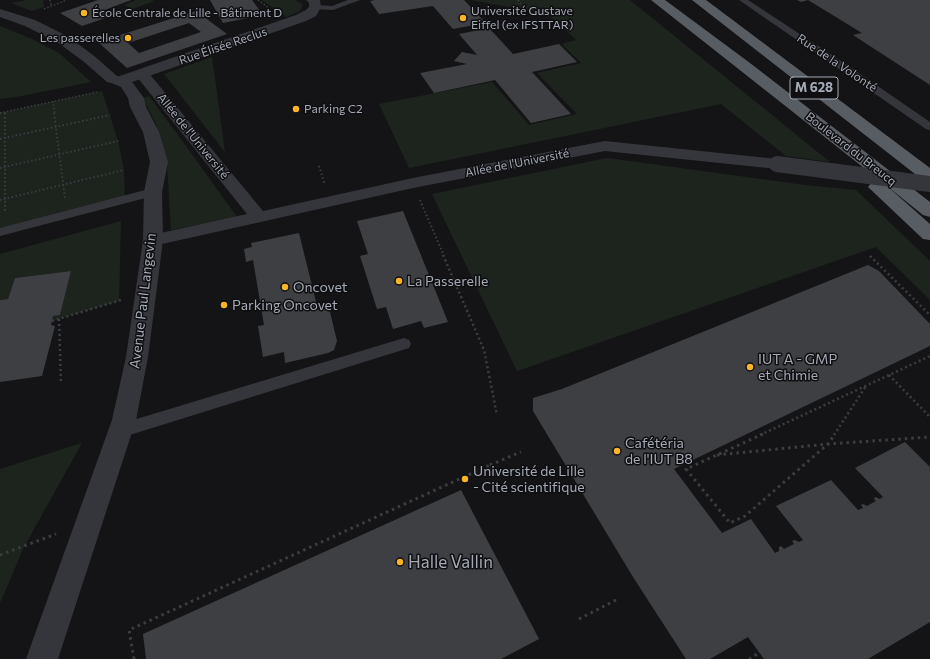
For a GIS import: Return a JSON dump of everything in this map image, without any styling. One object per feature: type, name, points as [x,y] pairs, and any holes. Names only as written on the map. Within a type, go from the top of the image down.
[{"type":"highway","name":"Boulevard du Breucq","points":[[657,0],[745,66],[930,211]]},
{"type":"highway","name":"Boulevard du Breucq","points":[[698,0],[930,177]]},
{"type":"highway","name":"M 628","points":[[707,0],[723,9],[872,115]]},
{"type":"highway","name":"M 628","points":[[745,66],[802,121],[930,234]]},
{"type":"street","name":"Rue Élisée Reclus","points":[[111,86],[301,18],[311,12],[314,4]]},
{"type":"street","name":"Avenue Paul Langevin","points":[[0,13],[30,23],[62,39],[88,58],[112,79],[111,86],[126,84],[136,98],[138,107],[151,132],[159,162],[153,192],[153,240],[138,357],[120,431],[42,659]]},
{"type":"street","name":"Allée de l'Université","points":[[142,74],[259,217]]},
{"type":"street","name":"Allée de l'Université","points":[[153,240],[413,183],[605,146],[777,164],[930,184]]},
{"type":"lane","points":[[314,4],[333,8],[356,0]]},
{"type":"lane","name":"Rue de la Volonté","points":[[743,0],[847,68],[930,127]]},
{"type":"lane","name":"Rue de la Volonté","points":[[756,0],[840,54],[930,117]]},
{"type":"lane","points":[[3,231],[153,192]]},
{"type":"lane","points":[[120,431],[404,344]]},
{"type":"path","points":[[50,0],[51,6]]},
{"type":"path","points":[[518,0],[526,11]]},
{"type":"path","points":[[0,113],[111,86]]},
{"type":"path","points":[[53,101],[67,214]]},
{"type":"path","points":[[3,231],[5,199],[5,112]]},
{"type":"path","points":[[0,139],[110,115]]},
{"type":"path","points":[[0,168],[118,142]]},
{"type":"path","points":[[0,200],[124,170]]},
{"type":"path","points":[[413,183],[484,350],[497,415]]},
{"type":"path","points":[[870,256],[930,315]]},
{"type":"path","points":[[52,321],[146,292]]},
{"type":"path","points":[[59,319],[61,384]]},
{"type":"path","points":[[866,386],[828,444],[745,516],[730,523],[686,469],[930,356]]},
{"type":"path","points":[[889,376],[930,417]]},
{"type":"path","points":[[715,456],[828,444],[930,437]]},
{"type":"path","points":[[134,659],[129,630],[521,452]]},
{"type":"path","points":[[490,465],[496,476]]},
{"type":"path","points":[[0,555],[24,547],[90,519]]},
{"type":"path","points":[[579,619],[616,600]]},
{"type":"path","points":[[749,659],[760,653]]},
{"type":"shaded area","points":[[27,0],[43,0],[44,7],[32,11],[11,3]]},
{"type":"shaded area","points":[[136,0],[154,1],[133,9],[124,5]]},
{"type":"shaded area","points":[[262,0],[295,0],[302,4],[302,8],[298,12],[286,17]]},
{"type":"shaded area","points":[[471,0],[630,0],[830,162],[786,156],[721,104],[409,168],[379,104],[492,82],[529,125],[577,114],[537,73],[581,63],[562,44],[576,40],[548,14]]},
{"type":"shaded area","points":[[0,26],[32,39],[59,53],[91,82],[0,99]]},
{"type":"shaded area","points":[[212,57],[225,152],[164,74]]},
{"type":"shaded area","points":[[102,91],[118,141],[124,170],[125,199],[0,232],[0,113]]},
{"type":"shaded area","points":[[149,96],[237,217],[171,230],[167,163],[156,124],[143,98]]},
{"type":"shaded area","points":[[607,158],[805,185],[856,190],[930,261],[930,300],[876,247],[517,371],[432,194]]},
{"type":"shaded area","points":[[121,221],[119,301],[52,321],[53,316],[60,315],[71,271],[15,278],[8,299],[0,300],[0,254]]},
{"type":"shaded area","points":[[82,443],[24,547],[0,603],[0,469]]},
{"type":"building","name":"École Centrale de Lille - Bâtiment D","points":[[98,0],[131,0],[102,11],[111,16],[82,26],[60,13]]},
{"type":"building","points":[[210,0],[252,0],[263,15],[223,23]]},
{"type":"building","name":"Université Gustave Eiffel (ex IFSTTAR)","points":[[464,0],[486,23],[453,29],[433,6],[379,14],[370,1]]},
{"type":"building","points":[[797,0],[808,0],[801,2]]},
{"type":"building","points":[[808,0],[930,0],[930,85],[853,35],[862,33]]},
{"type":"building","name":"Les passerelles","points":[[196,11],[227,34],[127,68],[98,42]],"holes":[[[189,23],[201,32],[139,53],[128,43]]]},
{"type":"building","points":[[489,28],[513,54],[559,44],[577,62],[532,72],[571,114],[531,123],[495,80],[434,93],[420,73],[467,64],[454,61],[462,52],[477,55],[459,34]]},
{"type":"building","name":"La Passerelle","points":[[403,211],[448,322],[424,328],[421,321],[393,329],[386,307],[377,309],[360,256],[368,254],[357,221]]},
{"type":"building","points":[[299,233],[318,310],[329,308],[337,341],[334,350],[328,353],[285,363],[284,352],[263,357],[258,326],[264,325],[253,260],[246,262],[244,249],[252,247],[251,243]]},
{"type":"building","points":[[868,265],[879,271],[930,324],[930,346],[674,469],[722,533],[751,519],[775,553],[779,551],[779,547],[781,546],[784,549],[794,544],[792,541],[795,540],[799,542],[803,540],[776,506],[831,480],[858,510],[863,508],[861,505],[863,504],[867,506],[876,501],[874,499],[875,497],[880,499],[883,497],[855,468],[905,442],[930,467],[930,622],[868,659],[764,659],[748,637],[710,659],[686,659],[633,577],[533,411],[533,398],[562,389]]},
{"type":"building","points":[[71,271],[60,315],[53,316],[51,325],[55,326],[42,376],[0,382],[0,300],[8,299],[15,278]]},
{"type":"building","name":"Halle Vallin","points":[[461,490],[539,639],[501,659],[146,659],[143,634]]},
{"type":"place","name":"École Centrale de Lille - Bâtiment D","points":[[84,13]]},
{"type":"place","name":"Université Gustave Eiffel (ex IFSTTAR)","points":[[463,18]]},
{"type":"place","name":"Les passerelles","points":[[128,38]]},
{"type":"place","name":"Parking C2","points":[[296,109]]},
{"type":"place","name":"La Passerelle","points":[[399,281]]},
{"type":"place","name":"Oncovet","points":[[285,287]]},
{"type":"place","name":"Parking Oncovet","points":[[224,305]]},
{"type":"place","name":"IUT A - GMP et Chimie","points":[[750,367]]},
{"type":"place","name":"Cafétéria de l'IUT B8","points":[[617,451]]},
{"type":"place","name":"Université de Lille ‐ Cité scientifique","points":[[465,479]]},
{"type":"place","name":"Halle Vallin","points":[[400,562]]}]
